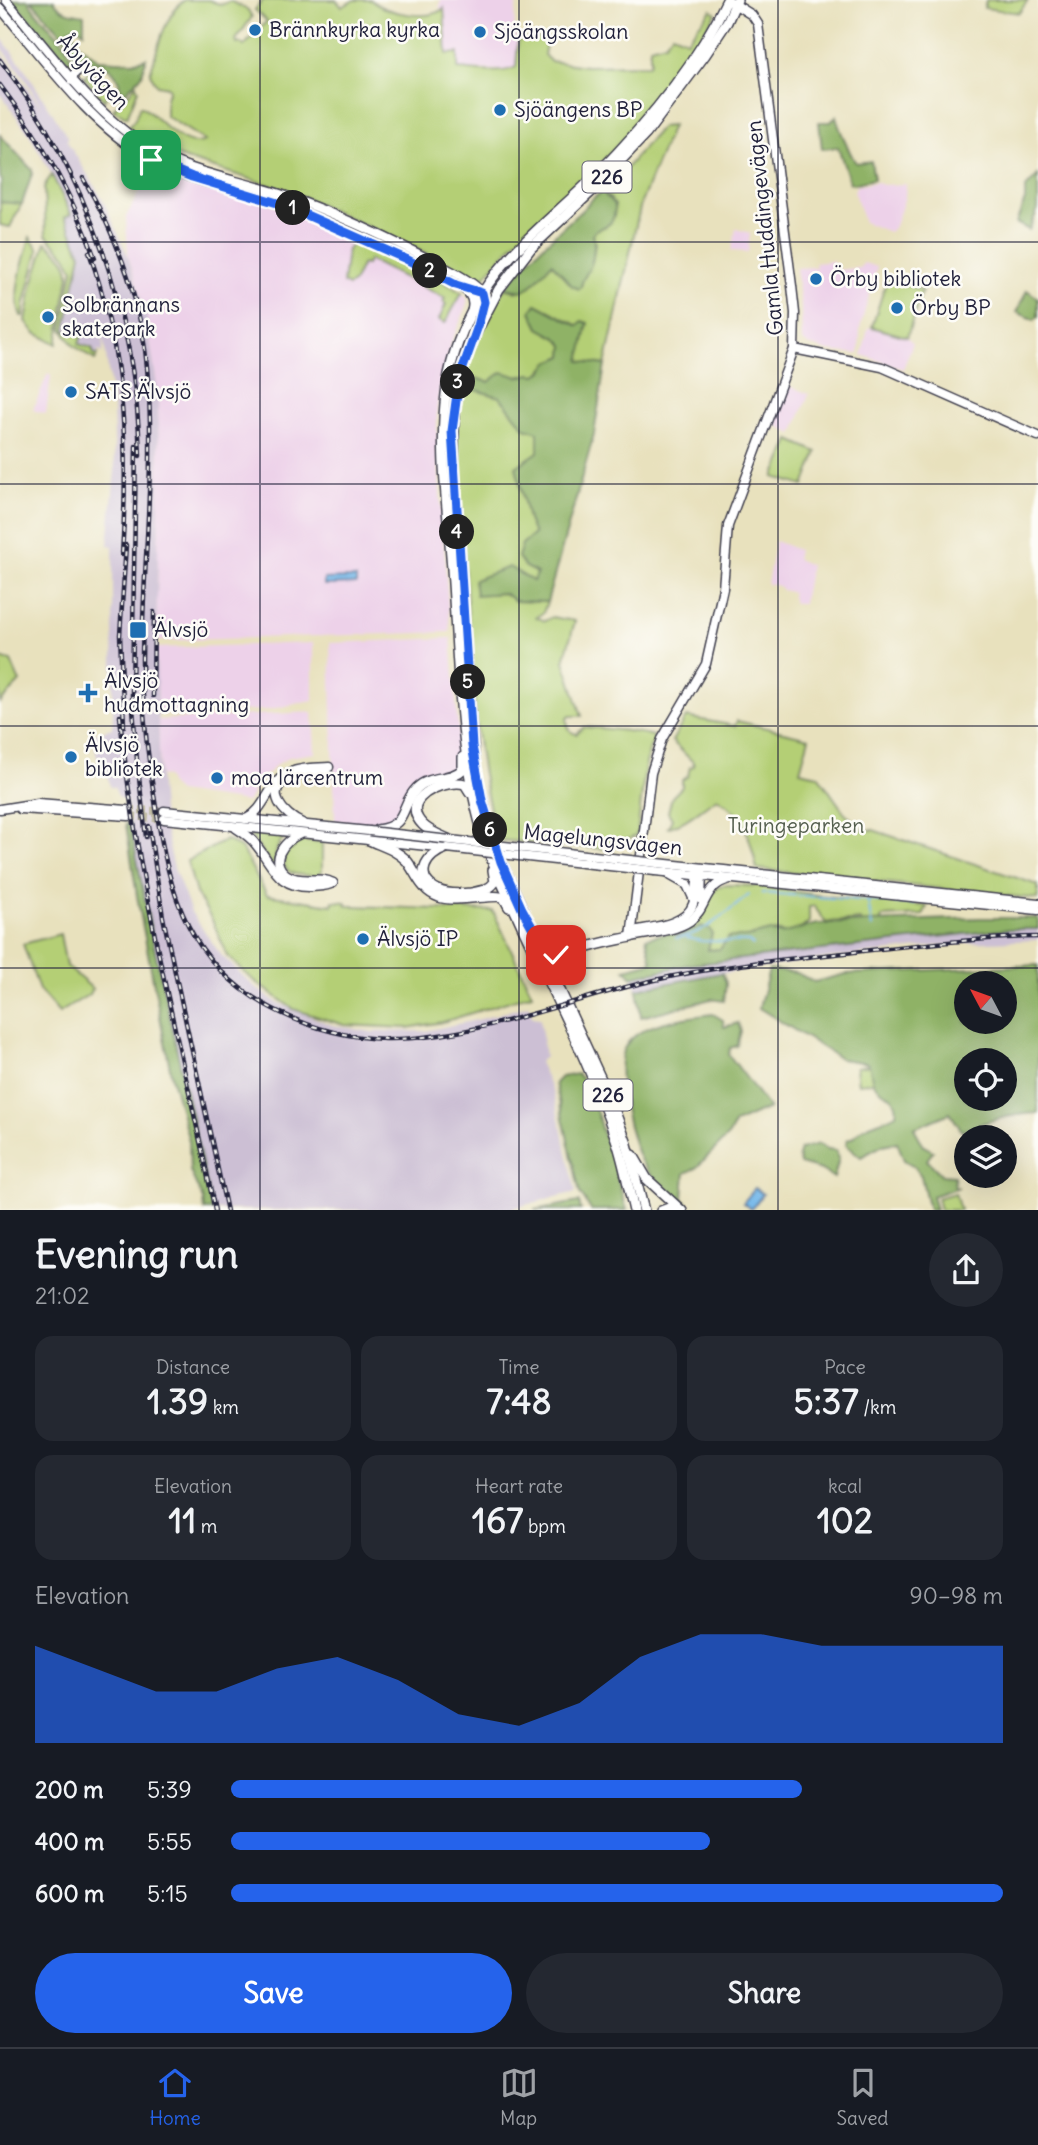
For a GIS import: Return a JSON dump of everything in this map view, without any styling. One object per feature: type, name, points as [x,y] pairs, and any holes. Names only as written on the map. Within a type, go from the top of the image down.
[{"type":"main road","name":"226","points":[[634,1210],[608,1116],[491,858],[473,796],[460,682],[444,448],[444,408],[452,360],[472,309],[482,293],[523,242],[623,147],[678,78],[731,3]]},
{"type":"main road","name":"226","points":[[643,1210],[627,1144],[611,1101],[501,862],[488,825],[477,775],[470,715],[452,431],[459,379],[478,326],[499,289],[531,248],[593,190],[646,134],[701,61],[731,3]]},
{"type":"main road","points":[[369,836],[394,826],[401,819],[418,787],[457,775],[463,769],[458,692],[460,682]]},
{"type":"main road","points":[[452,845],[418,820],[416,813],[419,799],[437,782],[465,784],[473,796]]},
{"type":"main road","points":[[369,836],[407,861],[422,886],[446,899],[498,896],[503,898],[521,924]]},
{"type":"main road","points":[[433,891],[425,875],[425,866],[431,855],[452,845]]},
{"type":"main road","points":[[433,891],[462,894],[490,888],[495,882],[491,858]]},
{"type":"main road","points":[[522,909],[541,943],[551,954],[556,955],[584,944],[631,934]]},
{"type":"main road","points":[[586,1047],[584,1036],[556,974],[559,962],[597,944],[631,934]]},
{"type":"main road","points":[[627,1144],[648,1179],[682,1210]]},
{"type":"main road","points":[[661,1210],[676,1210]]},
{"type":"street","name":"Åbyvägen","points":[[5,0],[72,78],[122,129],[150,149],[169,158],[289,197],[426,258],[473,284],[482,293]]},
{"type":"street","name":"Gamla Huddingevägen","points":[[631,934],[651,773],[662,739],[706,664],[723,588],[728,526],[794,349],[795,313],[758,24],[752,15],[731,3]]},
{"type":"street","name":"Åbyvägen","points":[[0,8],[74,94],[107,128],[134,150],[166,167],[312,216],[456,285],[482,293]]},
{"type":"street","points":[[49,65],[72,78]]},
{"type":"street","points":[[74,94],[72,78],[84,65]]},
{"type":"street","points":[[107,128],[117,131],[122,129]]},
{"type":"street","points":[[473,284],[486,280],[497,272]]},
{"type":"street","points":[[456,285],[471,296],[472,309]]},
{"type":"street","points":[[478,326],[484,302],[482,293],[499,289]]},
{"type":"street","points":[[794,349],[882,367],[1038,436]]},
{"type":"street","points":[[233,826],[254,842],[272,870],[285,881],[297,886],[327,886],[332,883],[326,879],[301,880],[290,877],[281,868],[278,856],[281,847],[303,829],[281,809],[278,799],[281,786],[293,777],[329,771],[297,770],[281,777],[258,812],[245,820]]},
{"type":"street","points":[[0,809],[12,807],[38,803],[128,813],[44,811],[12,807]]},
{"type":"street","name":"Magelungsvägen","points":[[303,829],[233,826],[164,815],[245,820],[303,829],[700,873],[1038,903]]},
{"type":"street","points":[[656,867],[684,882],[694,901]]},
{"type":"street","points":[[631,934],[678,920],[690,911],[700,873]]},
{"type":"street","points":[[697,913],[700,873]]},
{"type":"street","name":"Magelungsvägen","points":[[700,873],[730,879],[1038,910]]},
{"type":"street","points":[[631,934],[682,926],[697,913],[714,886],[730,879]]},
{"type":"shaded area","name":"Sjöängsskolan","points":[[440,0],[517,0],[514,28],[518,40],[516,67],[511,70],[457,69],[447,54]]},
{"type":"shaded area","points":[[0,36],[68,137],[67,141],[102,198],[128,256],[146,314],[158,393],[156,641],[160,785],[163,820],[174,868],[191,912],[221,955],[257,989],[278,1003],[332,1025],[372,1032],[425,1031],[529,1005],[532,1017],[540,1018],[545,1057],[539,1062],[553,1093],[576,1192],[513,1208],[514,1210],[212,1210],[154,946],[126,799],[119,798],[114,787],[110,787],[106,767],[97,757],[93,734],[112,728],[113,718],[113,546],[108,545],[115,471],[113,405],[103,335],[103,353],[98,350],[98,354],[94,354],[92,348],[79,344],[65,331],[81,254],[65,217],[70,214],[52,175],[29,134],[0,94],[0,50],[42,108],[0,45]]},
{"type":"shaded area","points":[[173,175],[284,208],[434,276],[467,297],[467,306],[453,338],[442,375],[437,408],[437,448],[450,632],[156,641],[158,393],[146,314],[128,255],[126,217],[143,185],[169,183]]},
{"type":"shaded area","points":[[877,182],[883,185],[906,184],[905,197],[895,226],[889,232],[864,222],[854,193],[856,186]]},
{"type":"shaded area","points":[[736,229],[750,233],[748,252],[731,251]]},
{"type":"shaded area","points":[[833,261],[834,270],[859,268],[864,263],[877,267],[860,328],[859,354],[828,351],[808,345],[802,340],[796,268],[816,267],[815,263]]},
{"type":"shaded area","points":[[868,328],[907,337],[913,343],[903,369],[862,355]]},
{"type":"shaded area","points":[[48,373],[51,375],[46,414],[33,410]]},
{"type":"shaded area","points":[[786,385],[809,394],[793,434],[772,423]]},
{"type":"shaded area","points":[[775,541],[798,550],[796,559],[810,565],[803,603],[794,604],[791,592],[767,584]]},
{"type":"shaded area","points":[[451,638],[461,764],[457,770],[426,776],[415,784],[390,822],[383,825],[335,821],[330,643]]},
{"type":"shaded area","points":[[313,643],[313,700],[268,710],[158,714],[156,648]]},
{"type":"shaded area","points":[[313,712],[315,753],[289,757],[276,765],[260,781],[247,802],[178,792],[169,784],[167,777],[160,776],[158,720]]},
{"type":"shaded area","points":[[1009,929],[1038,929],[1038,940],[965,943],[829,958],[690,978],[637,989],[632,977],[687,965]]},
{"type":"green space","points":[[12,0],[28,0],[61,39],[72,66]]},
{"type":"green space","points":[[31,0],[54,0],[71,13],[84,15],[84,32],[76,26],[69,29],[77,38],[76,42],[99,60],[133,62],[146,58],[142,75],[126,92],[120,89],[115,75],[105,65],[91,62],[76,65],[72,49],[63,35]]},
{"type":"green space","points":[[184,0],[209,0],[221,5],[230,1],[248,10],[252,17],[236,40],[237,44],[244,46],[267,21],[255,10],[263,0],[336,0],[342,7],[354,0],[371,0],[386,9],[418,15],[444,8],[447,54],[458,53],[458,69],[488,71],[503,71],[516,67],[518,40],[540,38],[547,39],[544,55],[550,61],[586,66],[648,65],[650,47],[665,43],[672,34],[687,40],[711,10],[716,13],[653,106],[636,126],[593,172],[514,243],[485,276],[479,278],[469,276],[443,261],[292,192],[173,155],[128,128],[140,106],[179,137],[196,143],[205,141],[166,116],[168,87],[157,85],[150,74],[166,25]]},
{"type":"green space","points":[[986,0],[1028,0],[1019,13],[984,8]]},
{"type":"green space","points":[[87,74],[96,74],[107,81],[108,94],[104,101],[84,77]]},
{"type":"green space","points":[[136,85],[138,90],[127,117],[113,110],[119,103],[121,94],[128,95]]},
{"type":"green space","points":[[836,116],[856,163],[871,161],[874,179],[850,183],[838,147],[822,149],[819,122],[831,122]]},
{"type":"green space","points":[[672,126],[641,203],[605,365],[580,361],[582,321],[579,326],[536,304],[531,311],[539,328],[564,345],[563,356],[549,362],[536,375],[497,378],[489,382],[471,377],[470,388],[500,397],[512,411],[538,432],[538,452],[528,520],[535,535],[525,567],[538,573],[533,581],[476,594],[504,593],[515,601],[547,602],[543,613],[536,617],[545,621],[552,617],[575,621],[564,661],[582,716],[567,718],[572,732],[577,734],[584,727],[619,730],[653,736],[655,741],[650,747],[645,768],[637,834],[634,837],[605,849],[498,840],[483,777],[479,746],[459,514],[456,438],[464,377],[478,337],[505,288],[517,292],[552,263],[565,278],[581,287],[582,279],[592,262],[595,243],[593,234],[611,199],[605,195],[607,191],[661,127]]},
{"type":"green space","points":[[0,135],[32,170],[22,204],[0,202]]},
{"type":"green space","points":[[52,175],[71,214],[65,217],[81,254],[65,331],[82,335],[79,344],[92,348],[94,354],[98,354],[95,360],[73,345],[62,329],[73,269],[66,256],[46,235],[44,189]]},
{"type":"green space","points":[[1038,175],[1038,209],[1029,230],[1016,223],[1025,200],[1025,189]]},
{"type":"green space","points":[[607,191],[605,195],[615,205],[613,219],[593,234],[592,261],[579,289],[572,286],[552,263],[531,286],[522,291],[505,288],[532,257],[593,198]]},
{"type":"green space","points":[[0,202],[22,203],[10,227],[0,225]]},
{"type":"green space","points":[[30,237],[38,252],[24,306],[24,316],[21,316],[18,287]]},
{"type":"green space","points":[[46,242],[62,257],[69,270],[57,344],[35,333],[26,321],[32,287]]},
{"type":"green space","points":[[360,242],[434,276],[462,293],[445,323],[439,320],[446,304],[443,302],[445,298],[369,260],[366,265],[362,264],[353,283],[348,286],[343,283],[347,250]]},
{"type":"green space","name":"Örby BP","points":[[887,279],[922,290],[907,337],[872,327]]},
{"type":"green space","points":[[1027,290],[1038,298],[1038,317],[1034,320],[1017,312]]},
{"type":"green space","points":[[536,304],[578,326],[582,321],[588,323],[580,361],[605,365],[594,434],[547,602],[515,601],[504,593],[476,595],[474,580],[509,567],[533,581],[537,573],[525,567],[518,557],[522,544],[534,534],[528,520],[516,467],[538,452],[538,432],[525,428],[500,397],[469,388],[471,377],[489,382],[502,372],[519,377],[536,375],[542,372],[549,362],[563,356],[564,345],[539,328],[531,311]]},
{"type":"green space","points":[[790,440],[817,452],[804,486],[774,477]]},
{"type":"green space","points":[[0,658],[11,661],[20,682],[0,703]]},
{"type":"green space","name":"Turingeparken","points":[[686,717],[735,726],[737,721],[809,738],[800,771],[818,775],[844,812],[862,830],[873,830],[1038,885],[1038,899],[757,869],[749,837],[741,820],[717,798],[688,819],[668,827],[672,819],[668,812],[672,797],[682,787],[682,780],[688,776],[690,767],[694,766],[672,741]]},
{"type":"green space","points":[[126,824],[130,824],[212,1210],[204,1210],[203,1200],[190,1171],[189,1141],[172,1079]]},
{"type":"green space","points":[[248,833],[286,836],[276,852],[276,870]]},
{"type":"green space","name":"Älvsjö IP","points":[[226,840],[241,848],[267,895],[332,905],[333,901],[346,902],[347,906],[493,911],[532,994],[443,1022],[407,1028],[344,1025],[293,1009],[253,980],[227,956],[213,922],[196,893],[187,861]]},
{"type":"green space","points":[[296,840],[322,843],[322,871],[317,876],[294,874],[286,868],[286,846]]},
{"type":"green space","points":[[725,885],[761,886],[822,896],[927,906],[923,915],[882,917],[879,928],[863,927],[860,920],[826,923],[814,906],[809,907],[809,922],[793,936],[776,931],[747,937],[729,937],[720,949],[708,950],[712,934],[710,929],[701,927],[678,936],[672,932],[709,899],[717,888]]},
{"type":"green space","points":[[1038,918],[1038,929],[1009,929],[687,965],[632,977],[625,969],[652,962],[646,938],[672,932],[678,936],[701,926],[710,929],[712,933],[708,950],[720,949],[729,937],[747,937],[770,931],[781,934],[817,924]]},
{"type":"green space","points":[[60,934],[66,966],[93,989],[59,1013],[39,990],[23,944]]},
{"type":"green space","points":[[1038,965],[1038,1113],[977,1125],[958,1125],[950,1113],[914,1128],[924,1146],[933,1151],[927,1160],[942,1175],[954,1176],[956,1188],[932,1196],[936,1210],[929,1210],[921,1176],[914,1166],[904,1160],[897,1142],[883,1145],[861,1157],[846,1145],[847,1140],[862,1129],[896,1114],[896,1103],[874,1084],[868,1063],[841,1059],[759,1008],[769,970],[797,973],[814,982],[846,974]]},
{"type":"green space","points":[[722,973],[726,983],[724,1001],[711,999],[641,1017],[637,989]]},
{"type":"green space","points":[[713,1014],[723,1020],[724,1027],[738,1023],[741,1031],[737,1046],[730,1048],[729,1055],[769,1108],[735,1123],[729,1135],[695,1169],[685,1173],[683,1198],[690,1210],[654,1179],[639,1156],[625,1107],[622,1057],[625,1047],[632,1039],[652,1026]]},
{"type":"green space","points":[[871,1065],[873,1082],[858,1084],[856,1067]]},
{"type":"green space","points":[[577,1074],[584,1081],[617,1166],[616,1175],[627,1210],[591,1210],[580,1193],[555,1083],[561,1077]]},
{"type":"green space","points":[[819,1144],[836,1150],[839,1158],[834,1178],[821,1170],[800,1164],[800,1149]]},
{"type":"green space","points":[[955,1193],[960,1210],[940,1210],[937,1198]]},
{"type":"green space","points":[[579,1202],[581,1210],[534,1210]]},
{"type":"water","points":[[356,578],[356,584],[324,585],[324,579]]},
{"type":"water","points":[[755,1188],[763,1194],[751,1209],[743,1203]]},
{"type":"waterway","points":[[762,893],[914,904]]},
{"type":"waterway","points":[[676,938],[705,928],[749,895]]},
{"type":"waterway","points":[[868,901],[872,927]]},
{"type":"waterway","points":[[687,938],[749,942],[753,945]]},
{"type":"tunnel","points":[[127,810],[164,811]]},
{"type":"tunnel","points":[[129,816],[164,819]]},
{"type":"railway","points":[[0,60],[31,104],[58,150],[101,247],[117,297],[129,349],[140,456]]},
{"type":"railway","points":[[0,85],[54,168],[95,258]]},
{"type":"railway","points":[[83,178],[126,269],[139,317],[147,367],[150,476],[142,678],[147,748],[161,836],[176,898],[188,926],[204,951],[224,974],[249,995],[294,1019],[332,1032],[386,1039],[419,1038],[487,1026],[622,988],[705,970],[923,944],[1038,937]]},
{"type":"railway","points":[[89,252],[110,327],[122,402],[125,477],[122,555]]},
{"type":"railway","points":[[136,446],[132,695],[146,837]]},
{"type":"railway","points":[[124,726],[120,635],[126,545]]},
{"type":"railway","points":[[153,696],[154,612]]},
{"type":"railway","points":[[120,716],[127,778],[148,903],[215,1210]]},
{"type":"railway","points":[[149,826],[163,917],[227,1210]]},
{"type":"place","name":"Brännkyrka kyrka","points":[[255,30]]},
{"type":"place","name":"Sjöängsskolan","points":[[480,32]]},
{"type":"place","name":"Sjöängens BP","points":[[500,110]]},
{"type":"place","name":"Örby bibliotek","points":[[816,279]]},
{"type":"place","name":"Örby BP","points":[[897,308]]},
{"type":"place","name":"Solbrännans skatepark","points":[[48,317]]},
{"type":"place","name":"SATS Älvsjö","points":[[71,392]]},
{"type":"place","name":"Älvsjö","points":[[138,630]]},
{"type":"place","name":"Älvsjö hudmottagning","points":[[88,693]]},
{"type":"place","name":"Älvsjö bibliotek","points":[[71,757]]},
{"type":"place","name":"moa lärcentrum","points":[[217,778]]},
{"type":"place","name":"Älvsjö IP","points":[[363,939]]},
{"type":"route","points":[[151,160],[192,177],[259,196],[312,216],[456,285],[484,295],[478,326],[459,379],[452,431],[472,746],[488,825],[501,862],[541,943],[546,950],[556,955]]}]
